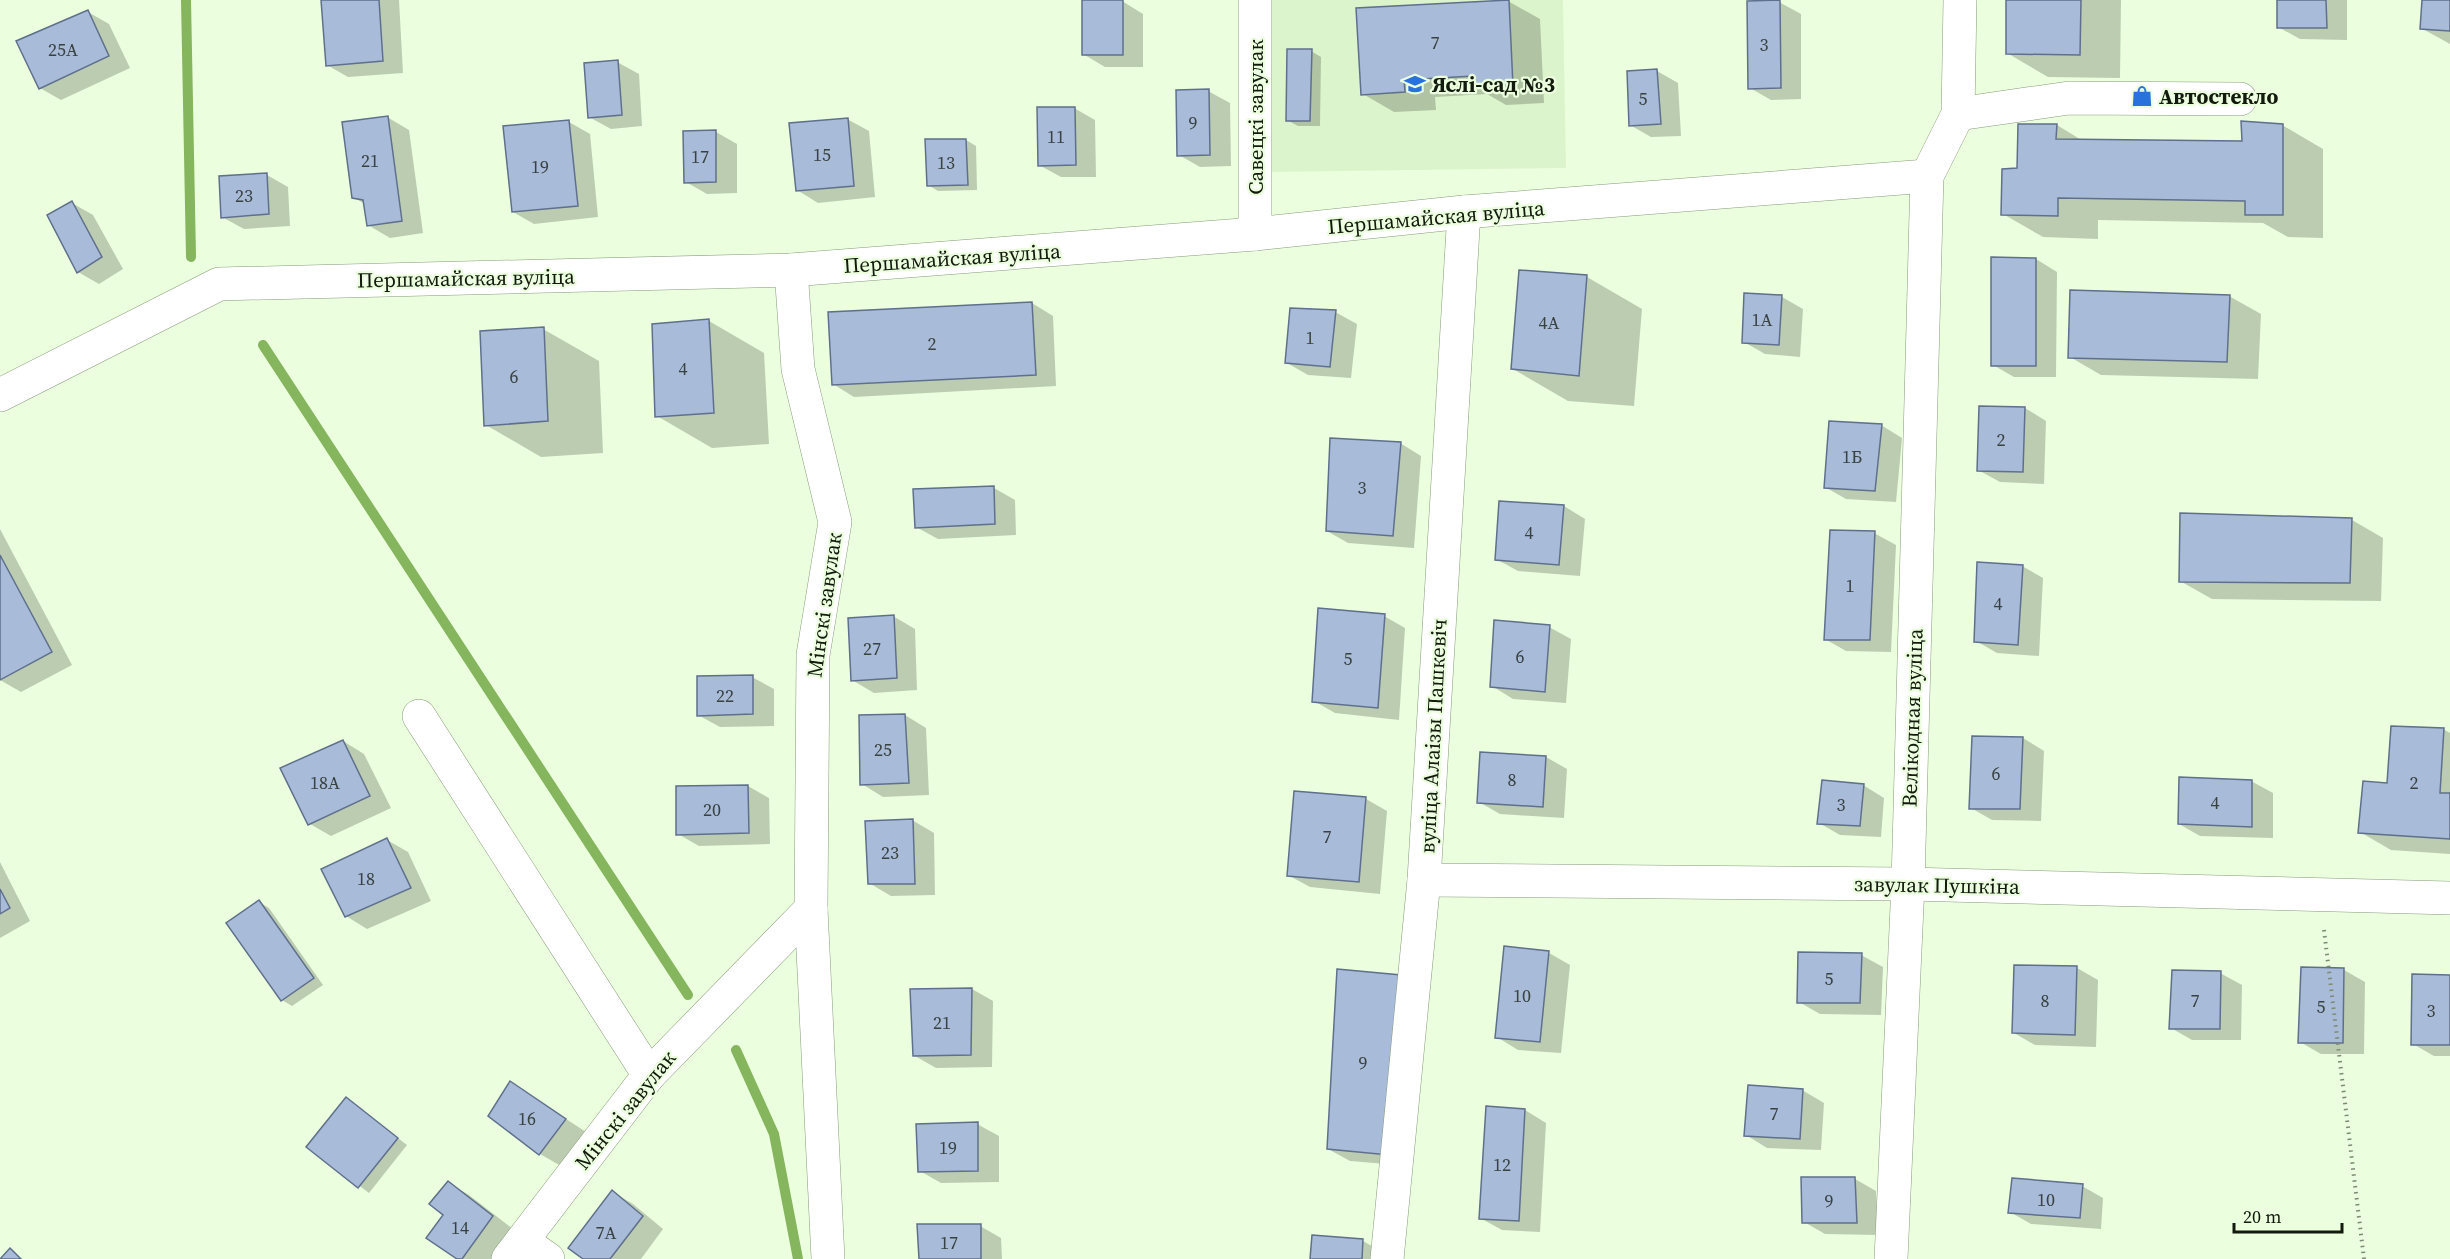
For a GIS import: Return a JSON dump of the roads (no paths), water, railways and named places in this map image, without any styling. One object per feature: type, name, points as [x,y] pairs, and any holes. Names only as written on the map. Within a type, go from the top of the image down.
[{"type":"street","name":"Савецкі завулак","points":[[1255,0],[1255,234]]},
{"type":"street","points":[[1927,176],[1958,114],[1960,0]]},
{"type":"street","points":[[1958,114],[2069,98],[2240,99]]},
{"type":"street","name":"Першамайская вуліца","points":[[0,395],[219,284],[791,270],[1255,234],[1464,212],[1927,176]]},
{"type":"street","name":"Велікодная вуліца","points":[[1891,1259],[1908,884],[1927,176]]},
{"type":"street","name":"вуліца Алаізы Пашкевіч","points":[[1387,1259],[1424,880],[1464,212]]},
{"type":"street","name":"Мінскі завулак","points":[[791,270],[798,369],[835,522],[813,655],[811,909],[828,1259]]},
{"type":"street","points":[[419,716],[649,1074]]},
{"type":"street","name":"завулак Пушкіна","points":[[1424,880],[1908,884],[2450,898]]},
{"type":"street","name":"Мінскі завулак","points":[[526,1253],[649,1074],[811,909]]},
{"type":"waterway","points":[[186,0],[191,257]]},
{"type":"waterway","points":[[263,345],[688,995]]},
{"type":"waterway","points":[[736,1050],[774,1134],[798,1259]]},
{"type":"place","name":"Яслі-сад №3","points":[[1415,84]]},
{"type":"place","name":"Автостекло","points":[[2142,96]]}]
